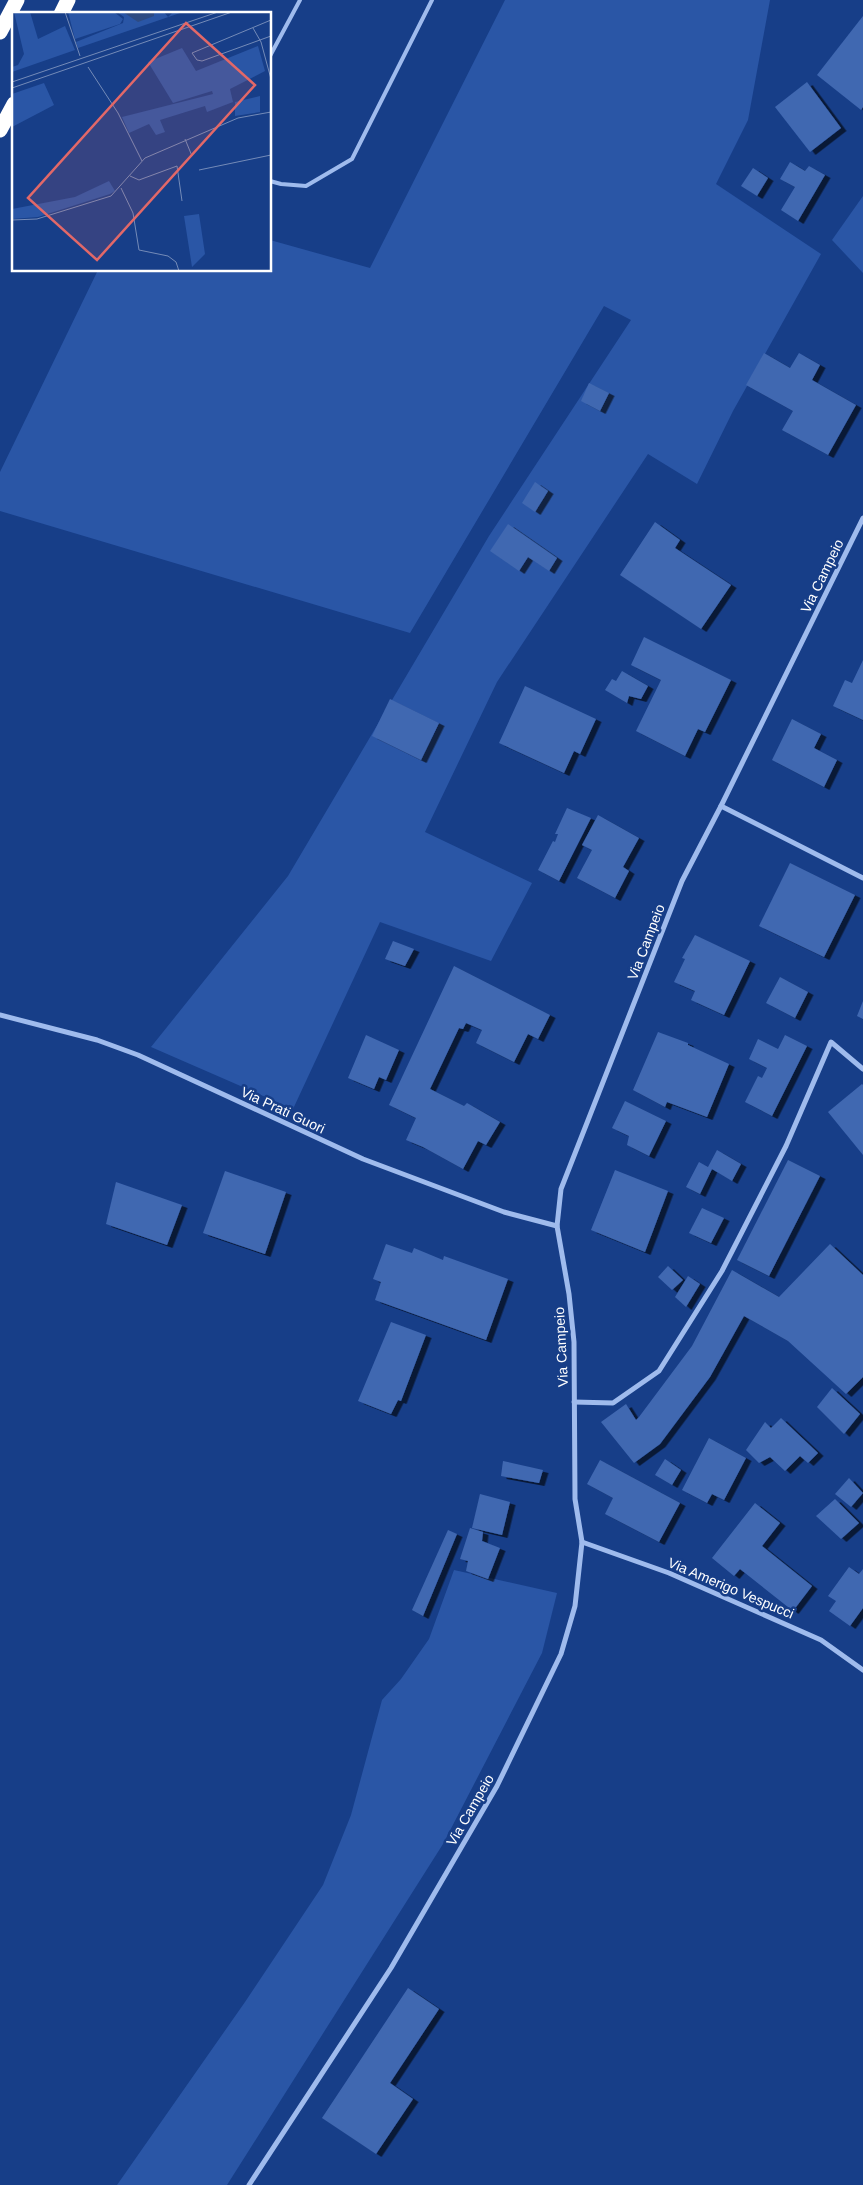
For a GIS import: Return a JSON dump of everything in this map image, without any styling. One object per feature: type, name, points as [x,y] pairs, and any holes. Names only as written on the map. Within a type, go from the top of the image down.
[{"type":"highway","points":[[0,32],[17,0]]},
{"type":"highway","points":[[62,12],[68,0]]},
{"type":"highway","points":[[0,130],[12,108]]},
{"type":"street","name":"Via Campeio","points":[[249,2185],[391,1968],[498,1786],[561,1654],[575,1606],[582,1542],[575,1499],[573,1332],[569,1294],[557,1226],[561,1188],[682,881],[722,806],[863,518]]},
{"type":"street","points":[[722,806],[863,878]]},
{"type":"street","name":"Via Prati Guori","points":[[0,1015],[97,1040],[138,1055],[363,1158],[504,1212],[557,1226]]},
{"type":"street","name":"Via Campeio","points":[[574,1402],[612,1403],[659,1371],[722,1271],[786,1146],[831,1042],[863,1069]]},
{"type":"street","name":"Via Amerigo Vespucci","points":[[582,1542],[669,1573],[821,1640],[863,1670]]},
{"type":"lane","points":[[271,54],[300,0]]},
{"type":"lane","points":[[271,181],[306,186],[352,159],[432,0]]},
{"type":"shaded area","points":[[505,0],[770,0],[748,120],[716,184],[821,254],[733,411],[697,484],[648,454],[497,682],[425,832],[532,883],[491,961],[380,922],[293,1109],[151,1047],[288,876],[489,536],[631,320],[604,306],[410,633],[0,511],[0,472],[98,271],[271,271],[271,240],[370,268]]},
{"type":"shaded area","points":[[863,196],[863,273],[832,240]]},
{"type":"shaded area","points":[[454,1570],[557,1593],[542,1653],[443,1844],[227,2185],[117,2185],[245,2002],[323,1885],[351,1815],[382,1700],[401,1679],[429,1639]]},
{"type":"building","points":[[863,16],[863,107],[861,110],[817,75]]},
{"type":"building","points":[[807,82],[841,128],[810,152],[775,107]]},
{"type":"building","points":[[790,162],[805,171],[809,166],[825,175],[798,221],[781,210],[795,187],[780,179]]},
{"type":"building","points":[[753,168],[768,178],[757,196],[741,186]]},
{"type":"building","points":[[764,353],[790,368],[799,353],[820,365],[812,380],[856,405],[828,455],[782,430],[793,411],[746,385]]},
{"type":"building","points":[[589,383],[609,393],[600,411],[581,401]]},
{"type":"building","points":[[535,482],[548,491],[535,512],[522,503]]},
{"type":"building","points":[[655,522],[680,540],[675,548],[731,585],[701,629],[620,575]]},
{"type":"building","points":[[508,524],[557,558],[549,571],[528,557],[519,571],[490,551]]},
{"type":"building","points":[[644,637],[731,680],[705,732],[698,729],[685,756],[636,731],[661,680],[631,665]]},
{"type":"building","points":[[863,660],[863,720],[833,706],[845,680],[852,683]]},
{"type":"building","points":[[622,671],[648,686],[641,699],[629,696],[627,703],[605,690],[612,679],[616,681]]},
{"type":"building","points":[[525,686],[596,719],[580,754],[574,751],[564,773],[499,743]]},
{"type":"building","points":[[390,699],[439,723],[421,760],[372,736]]},
{"type":"building","points":[[792,719],[821,734],[814,748],[837,760],[824,787],[772,760]]},
{"type":"building","points":[[567,808],[591,818],[559,881],[538,870],[553,841],[555,842],[558,834],[555,834]]},
{"type":"building","points":[[598,815],[639,838],[623,867],[629,871],[615,898],[577,878],[592,850],[582,845]]},
{"type":"building","points":[[790,863],[855,895],[824,957],[759,926]]},
{"type":"building","points":[[695,935],[750,961],[724,1015],[691,1000],[695,991],[674,982],[685,959],[682,958]]},
{"type":"building","points":[[393,941],[414,949],[405,966],[385,959]]},
{"type":"building","points":[[454,966],[550,1015],[538,1039],[528,1034],[514,1062],[476,1043],[482,1030],[466,1023],[463,1029],[459,1028],[430,1089],[464,1106],[467,1103],[500,1122],[486,1145],[478,1141],[463,1169],[406,1140],[416,1118],[389,1105]]},
{"type":"building","points":[[780,977],[808,992],[795,1018],[766,1003]]},
{"type":"building","points":[[863,1001],[863,1019],[857,1016]]},
{"type":"building","points":[[658,1032],[688,1043],[688,1045],[729,1064],[707,1117],[667,1102],[665,1107],[633,1090]]},
{"type":"building","points":[[366,1035],[399,1050],[386,1080],[379,1077],[374,1089],[348,1078]]},
{"type":"building","points":[[785,1035],[807,1046],[772,1116],[745,1102],[758,1076],[762,1078],[767,1068],[749,1059],[758,1039],[778,1049]]},
{"type":"building","points":[[863,1085],[863,1155],[828,1112]]},
{"type":"building","points":[[625,1101],[666,1121],[649,1156],[627,1145],[629,1136],[612,1128]]},
{"type":"building","points":[[717,1150],[741,1164],[732,1181],[712,1169],[700,1194],[686,1187],[699,1162],[708,1167]]},
{"type":"building","points":[[788,1160],[820,1176],[769,1276],[737,1260]]},
{"type":"building","points":[[615,1170],[668,1191],[645,1252],[591,1230]]},
{"type":"building","points":[[225,1171],[286,1192],[265,1254],[203,1233]]},
{"type":"building","points":[[116,1182],[182,1205],[167,1245],[106,1224]]},
{"type":"building","points":[[702,1208],[724,1218],[711,1243],[689,1233]]},
{"type":"building","points":[[386,1244],[412,1253],[414,1248],[443,1260],[444,1256],[508,1279],[486,1340],[375,1300],[381,1282],[373,1279]]},
{"type":"building","points":[[830,1244],[863,1275],[863,1377],[846,1394],[788,1341],[744,1316],[710,1377],[660,1444],[634,1463],[601,1422],[626,1404],[636,1420],[639,1417],[692,1346],[732,1270],[779,1297]]},
{"type":"building","points":[[668,1266],[683,1280],[672,1290],[658,1277]]},
{"type":"building","points":[[688,1276],[700,1284],[686,1307],[675,1297]]},
{"type":"building","points":[[391,1322],[426,1335],[401,1401],[398,1400],[391,1414],[358,1401]]},
{"type":"building","points":[[832,1388],[860,1414],[844,1434],[817,1407]]},
{"type":"building","points":[[781,1418],[818,1453],[808,1463],[800,1456],[785,1471],[770,1457],[759,1463],[746,1450],[765,1422],[771,1428]]},
{"type":"building","points":[[709,1438],[746,1458],[724,1500],[712,1494],[707,1503],[682,1490]]},
{"type":"building","points":[[665,1459],[681,1470],[672,1485],[655,1475]]},
{"type":"building","points":[[600,1460],[680,1503],[659,1542],[605,1514],[613,1498],[587,1484]]},
{"type":"building","points":[[503,1461],[543,1470],[539,1483],[501,1476]]},
{"type":"building","points":[[849,1478],[863,1493],[851,1507],[835,1494]]},
{"type":"building","points":[[480,1494],[510,1502],[502,1535],[472,1528]]},
{"type":"building","points":[[835,1499],[859,1523],[841,1539],[816,1516]]},
{"type":"building","points":[[755,1503],[780,1523],[762,1546],[812,1586],[793,1611],[740,1569],[734,1576],[712,1558]]},
{"type":"building","points":[[470,1528],[483,1532],[482,1541],[500,1548],[488,1579],[466,1571],[468,1561],[460,1559]]},
{"type":"building","points":[[448,1530],[457,1534],[423,1616],[412,1610]]},
{"type":"building","points":[[849,1567],[859,1574],[863,1569],[863,1608],[850,1626],[829,1611],[836,1601],[828,1596]]},
{"type":"building","points":[[408,1988],[439,2009],[390,2083],[413,2099],[376,2154],[322,2118]]}]
